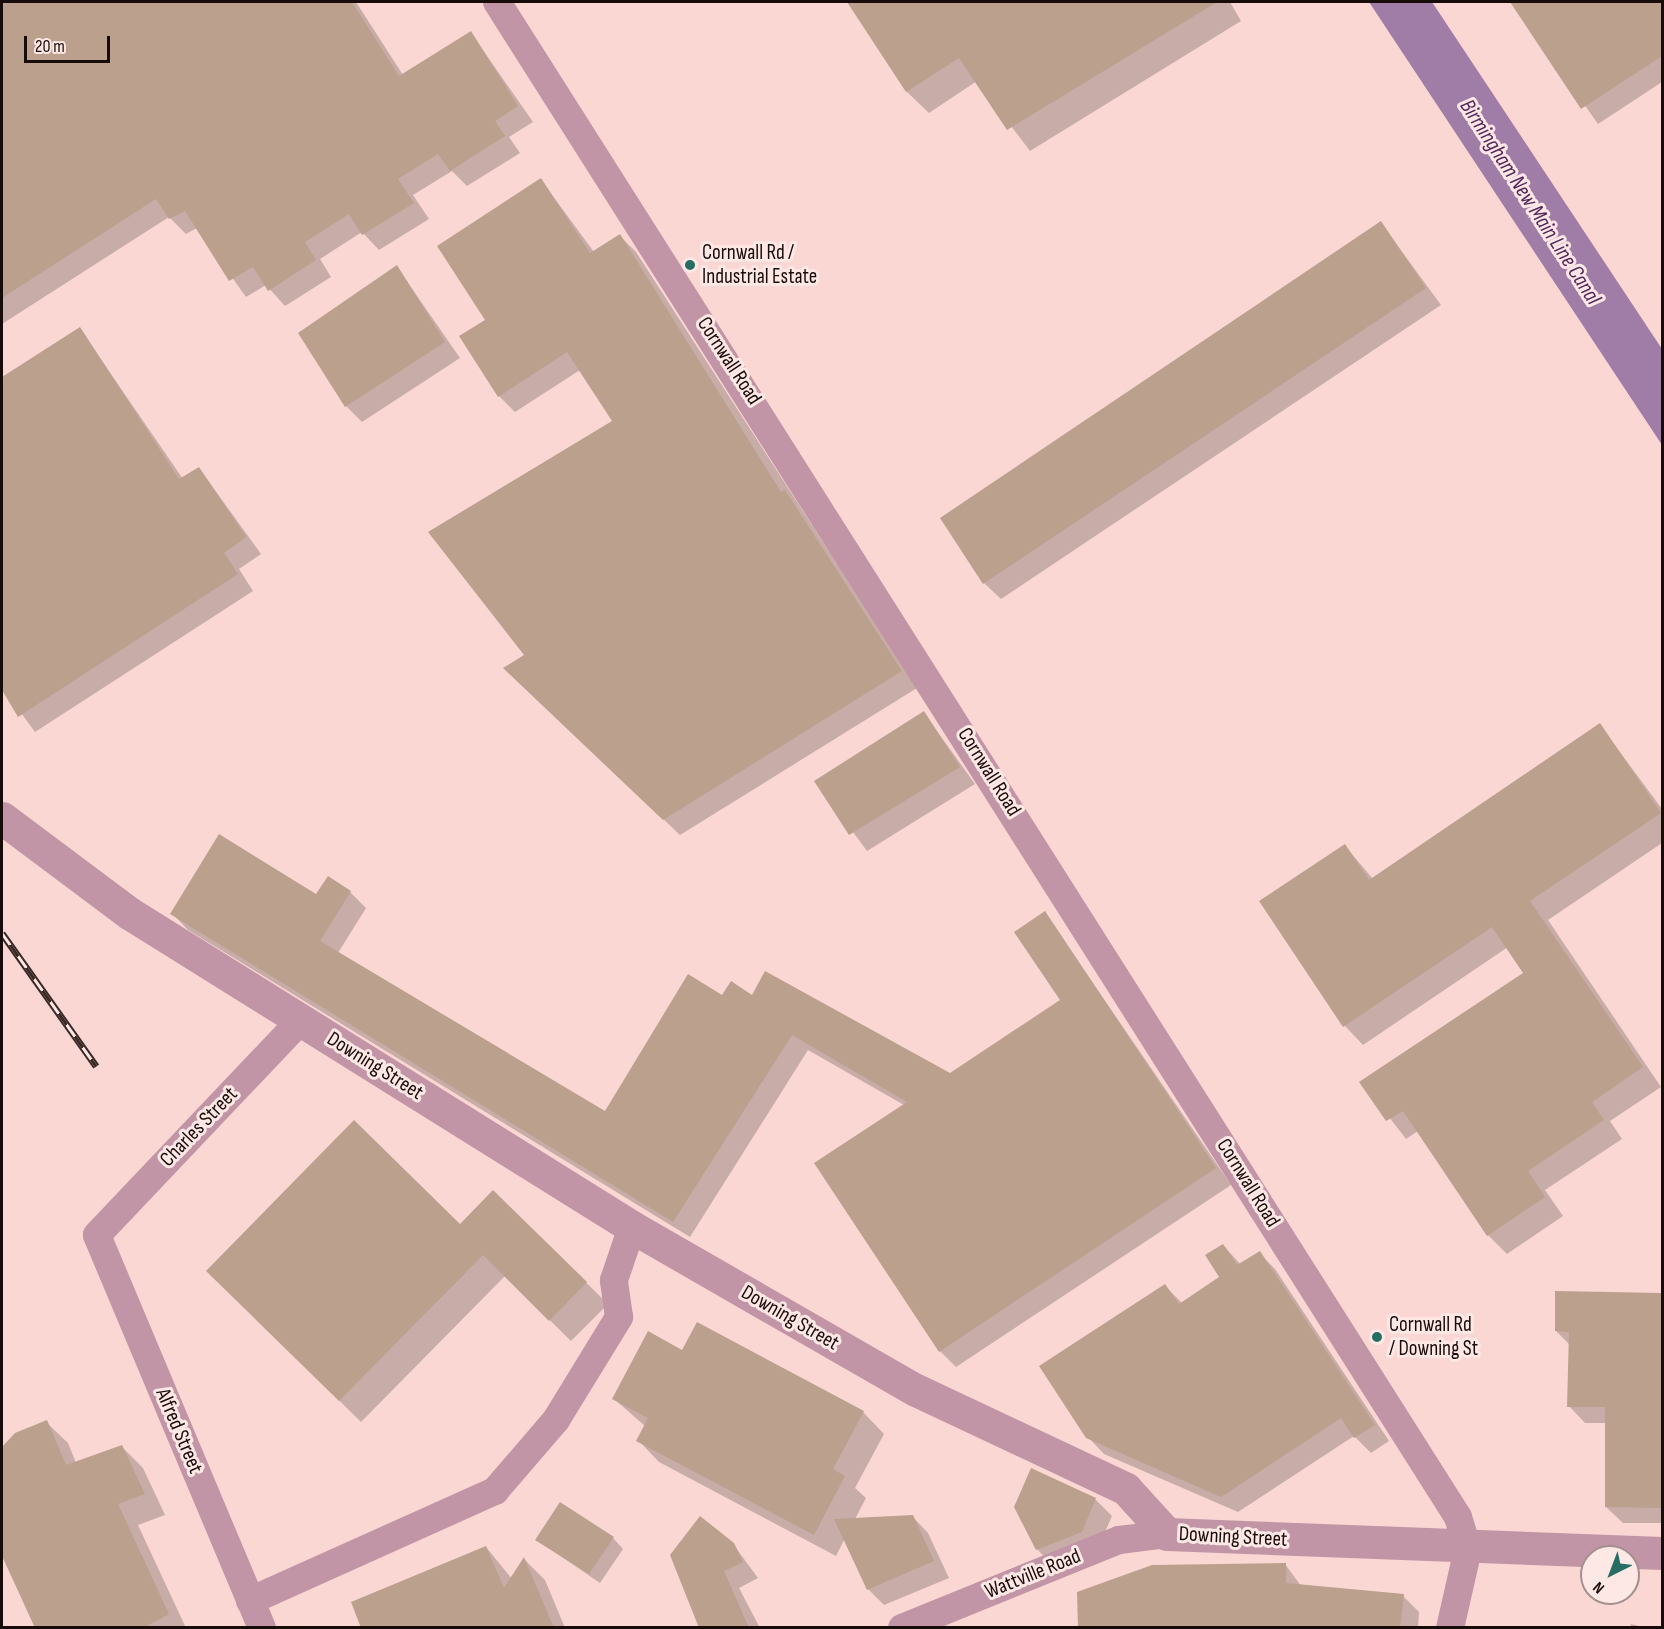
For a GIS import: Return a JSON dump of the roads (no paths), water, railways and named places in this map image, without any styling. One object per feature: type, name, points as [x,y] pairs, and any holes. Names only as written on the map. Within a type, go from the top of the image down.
[{"type":"street","name":"Cornwall Road","points":[[497,2],[1452,1507],[1468,1549]]},
{"type":"street","name":"Downing Street","points":[[2,819],[129,913],[632,1227],[916,1390],[1126,1489],[1167,1534],[1468,1549],[1662,1553]]},
{"type":"street","name":"Charles Street","points":[[97,1235],[301,1020]]},
{"type":"street","points":[[250,1601],[495,1491],[556,1420],[619,1317],[614,1280],[632,1227]]},
{"type":"street","name":"Alfred Street","points":[[97,1235],[261,1628]]},
{"type":"street","name":"Wattville Road","points":[[902,1628],[1119,1540],[1167,1534]]},
{"type":"street","points":[[1450,1628],[1468,1549]]},
{"type":"water","name":"Birmingham New Main Line Canal","points":[[1369,2],[1432,2],[1662,349],[1662,445]]},
{"type":"railway","points":[[2,933],[96,1066]]},
{"type":"place","name":"Cornwall Rd / Industrial Estate","points":[[690,265]]},
{"type":"place","name":"Cornwall Rd / Downing St","points":[[1377,1337]]}]
